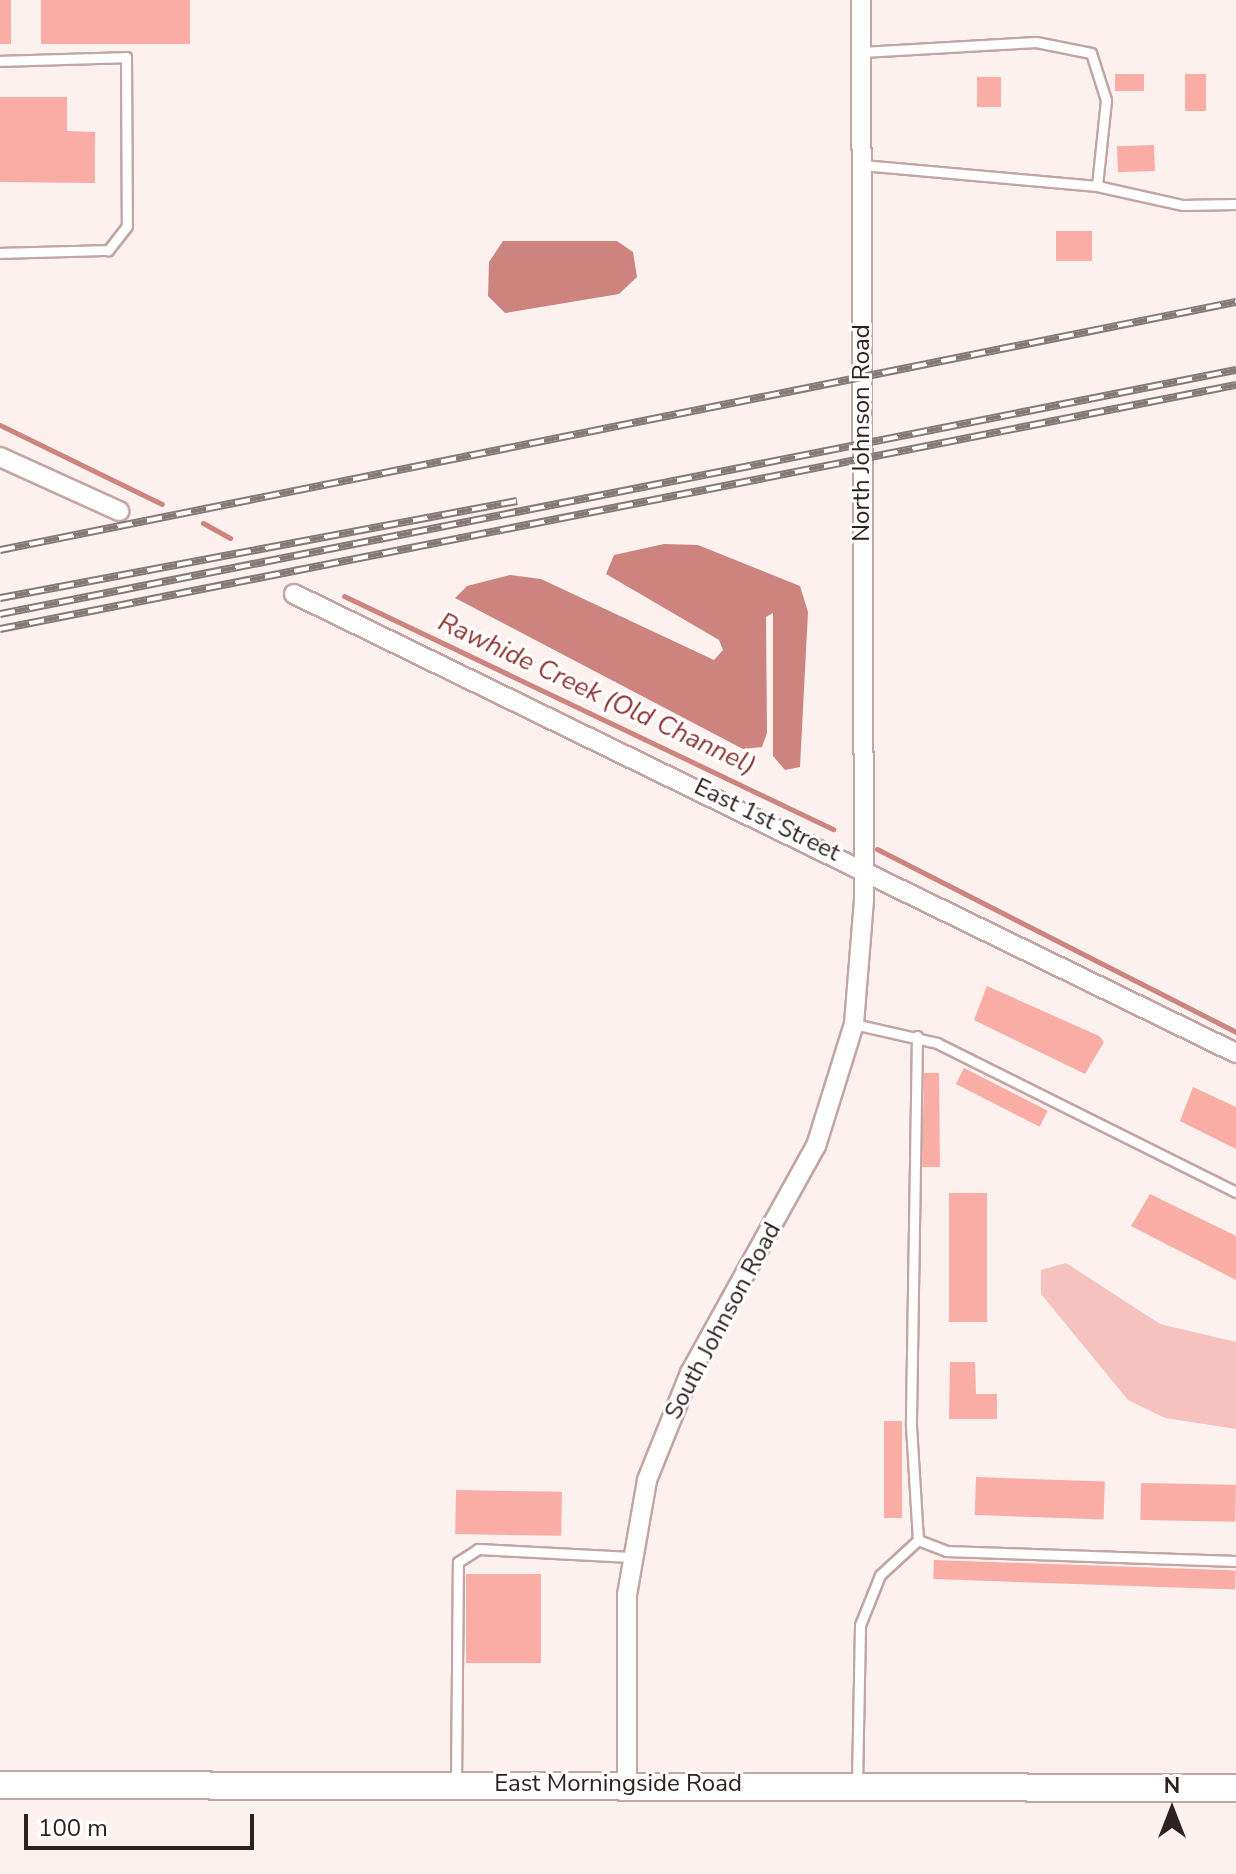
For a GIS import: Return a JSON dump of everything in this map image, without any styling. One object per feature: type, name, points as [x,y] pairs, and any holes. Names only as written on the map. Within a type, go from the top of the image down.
[{"type":"street","name":"North Johnson Road","points":[[861,0],[864,867]]},
{"type":"street","points":[[0,457],[119,511]]},
{"type":"street","name":"East 1st Street","points":[[294,594],[864,867],[1236,1053]]},
{"type":"street","name":"South Johnson Road","points":[[627,1784],[631,1557],[665,1428],[816,1146],[854,1024],[864,867]]},
{"type":"street","name":"East Morningside Road","points":[[0,1785],[857,1783],[1236,1788]]},
{"type":"lane","points":[[862,52],[1036,42],[1091,53],[1106,100],[1097,186]]},
{"type":"lane","points":[[0,61],[126,57],[127,226],[108,250],[0,253]]},
{"type":"lane","points":[[862,165],[1097,186],[1183,205],[1236,204]]},
{"type":"lane","points":[[854,1024],[917,1036],[1236,1192]]},
{"type":"lane","points":[[917,1036],[911,1426],[918,1540]]},
{"type":"lane","points":[[918,1540],[946,1551],[1236,1561]]},
{"type":"lane","points":[[857,1783],[860,1625],[880,1575],[918,1540]]},
{"type":"lane","points":[[456,1784],[458,1562],[478,1549],[631,1557]]},
{"type":"shaded area","points":[[503,241],[617,241],[633,252],[637,277],[619,294],[505,313],[488,296],[489,262]]},
{"type":"shaded area","points":[[664,544],[698,545],[800,586],[808,612],[800,767],[785,770],[773,756],[773,613],[766,617],[767,733],[762,747],[743,749],[455,598],[467,586],[510,575],[541,579],[714,660],[723,650],[719,640],[606,574],[614,555]]},
{"type":"shaded area","points":[[1066,1263],[1160,1324],[1236,1342],[1236,1429],[1165,1418],[1128,1400],[1041,1294],[1041,1270]]},
{"type":"building","points":[[0,0],[11,0],[11,44],[0,44]]},
{"type":"building","points":[[41,0],[190,0],[190,44],[41,44]]},
{"type":"building","points":[[1115,74],[1144,74],[1144,91],[1115,91]]},
{"type":"building","points":[[1185,74],[1206,74],[1206,111],[1185,111]]},
{"type":"building","points":[[977,77],[1001,77],[1001,107],[977,107]]},
{"type":"building","points":[[0,97],[67,97],[67,131],[95,132],[95,183],[0,182]]},
{"type":"building","points":[[1154,145],[1155,171],[1118,172],[1117,146]]},
{"type":"building","points":[[1056,231],[1092,231],[1092,261],[1056,261]]},
{"type":"building","points":[[987,986],[1099,1036],[1104,1042],[1085,1074],[974,1020]]},
{"type":"building","points":[[964,1068],[1048,1111],[1040,1127],[956,1084]]},
{"type":"building","points":[[924,1073],[939,1073],[940,1167],[922,1167]]},
{"type":"building","points":[[1193,1087],[1236,1107],[1236,1149],[1180,1121]]},
{"type":"building","points":[[949,1193],[987,1193],[987,1322],[949,1322]]},
{"type":"building","points":[[1150,1194],[1236,1236],[1236,1280],[1131,1226]]},
{"type":"building","points":[[950,1362],[975,1362],[976,1394],[997,1394],[997,1419],[949,1419]]},
{"type":"building","points":[[884,1421],[902,1421],[902,1518],[884,1518]]},
{"type":"building","points":[[976,1477],[1105,1482],[1104,1519],[975,1515]]},
{"type":"building","points":[[1141,1483],[1236,1485],[1235,1522],[1140,1520]]},
{"type":"building","points":[[456,1490],[562,1492],[561,1536],[455,1534]]},
{"type":"building","points":[[934,1560],[1236,1571],[1235,1590],[933,1579]]},
{"type":"building","points":[[466,1574],[541,1574],[541,1663],[466,1663]]},
{"type":"waterway","name":"Rawhide Creek (Old Channel)","points":[[0,425],[162,504]]},
{"type":"waterway","name":"Rawhide Creek (Old Channel)","points":[[203,523],[230,538]]},
{"type":"waterway","name":"Rawhide Creek (Old Channel)","points":[[344,596],[833,829]]},
{"type":"waterway","name":"Rawhide Creek (Old Channel)","points":[[877,849],[1236,1032]]},
{"type":"railway","points":[[0,550],[1236,302]]},
{"type":"railway","points":[[0,614],[1236,370]]},
{"type":"railway","points":[[0,629],[1236,385]]},
{"type":"railway","points":[[0,598],[517,501]]}]
